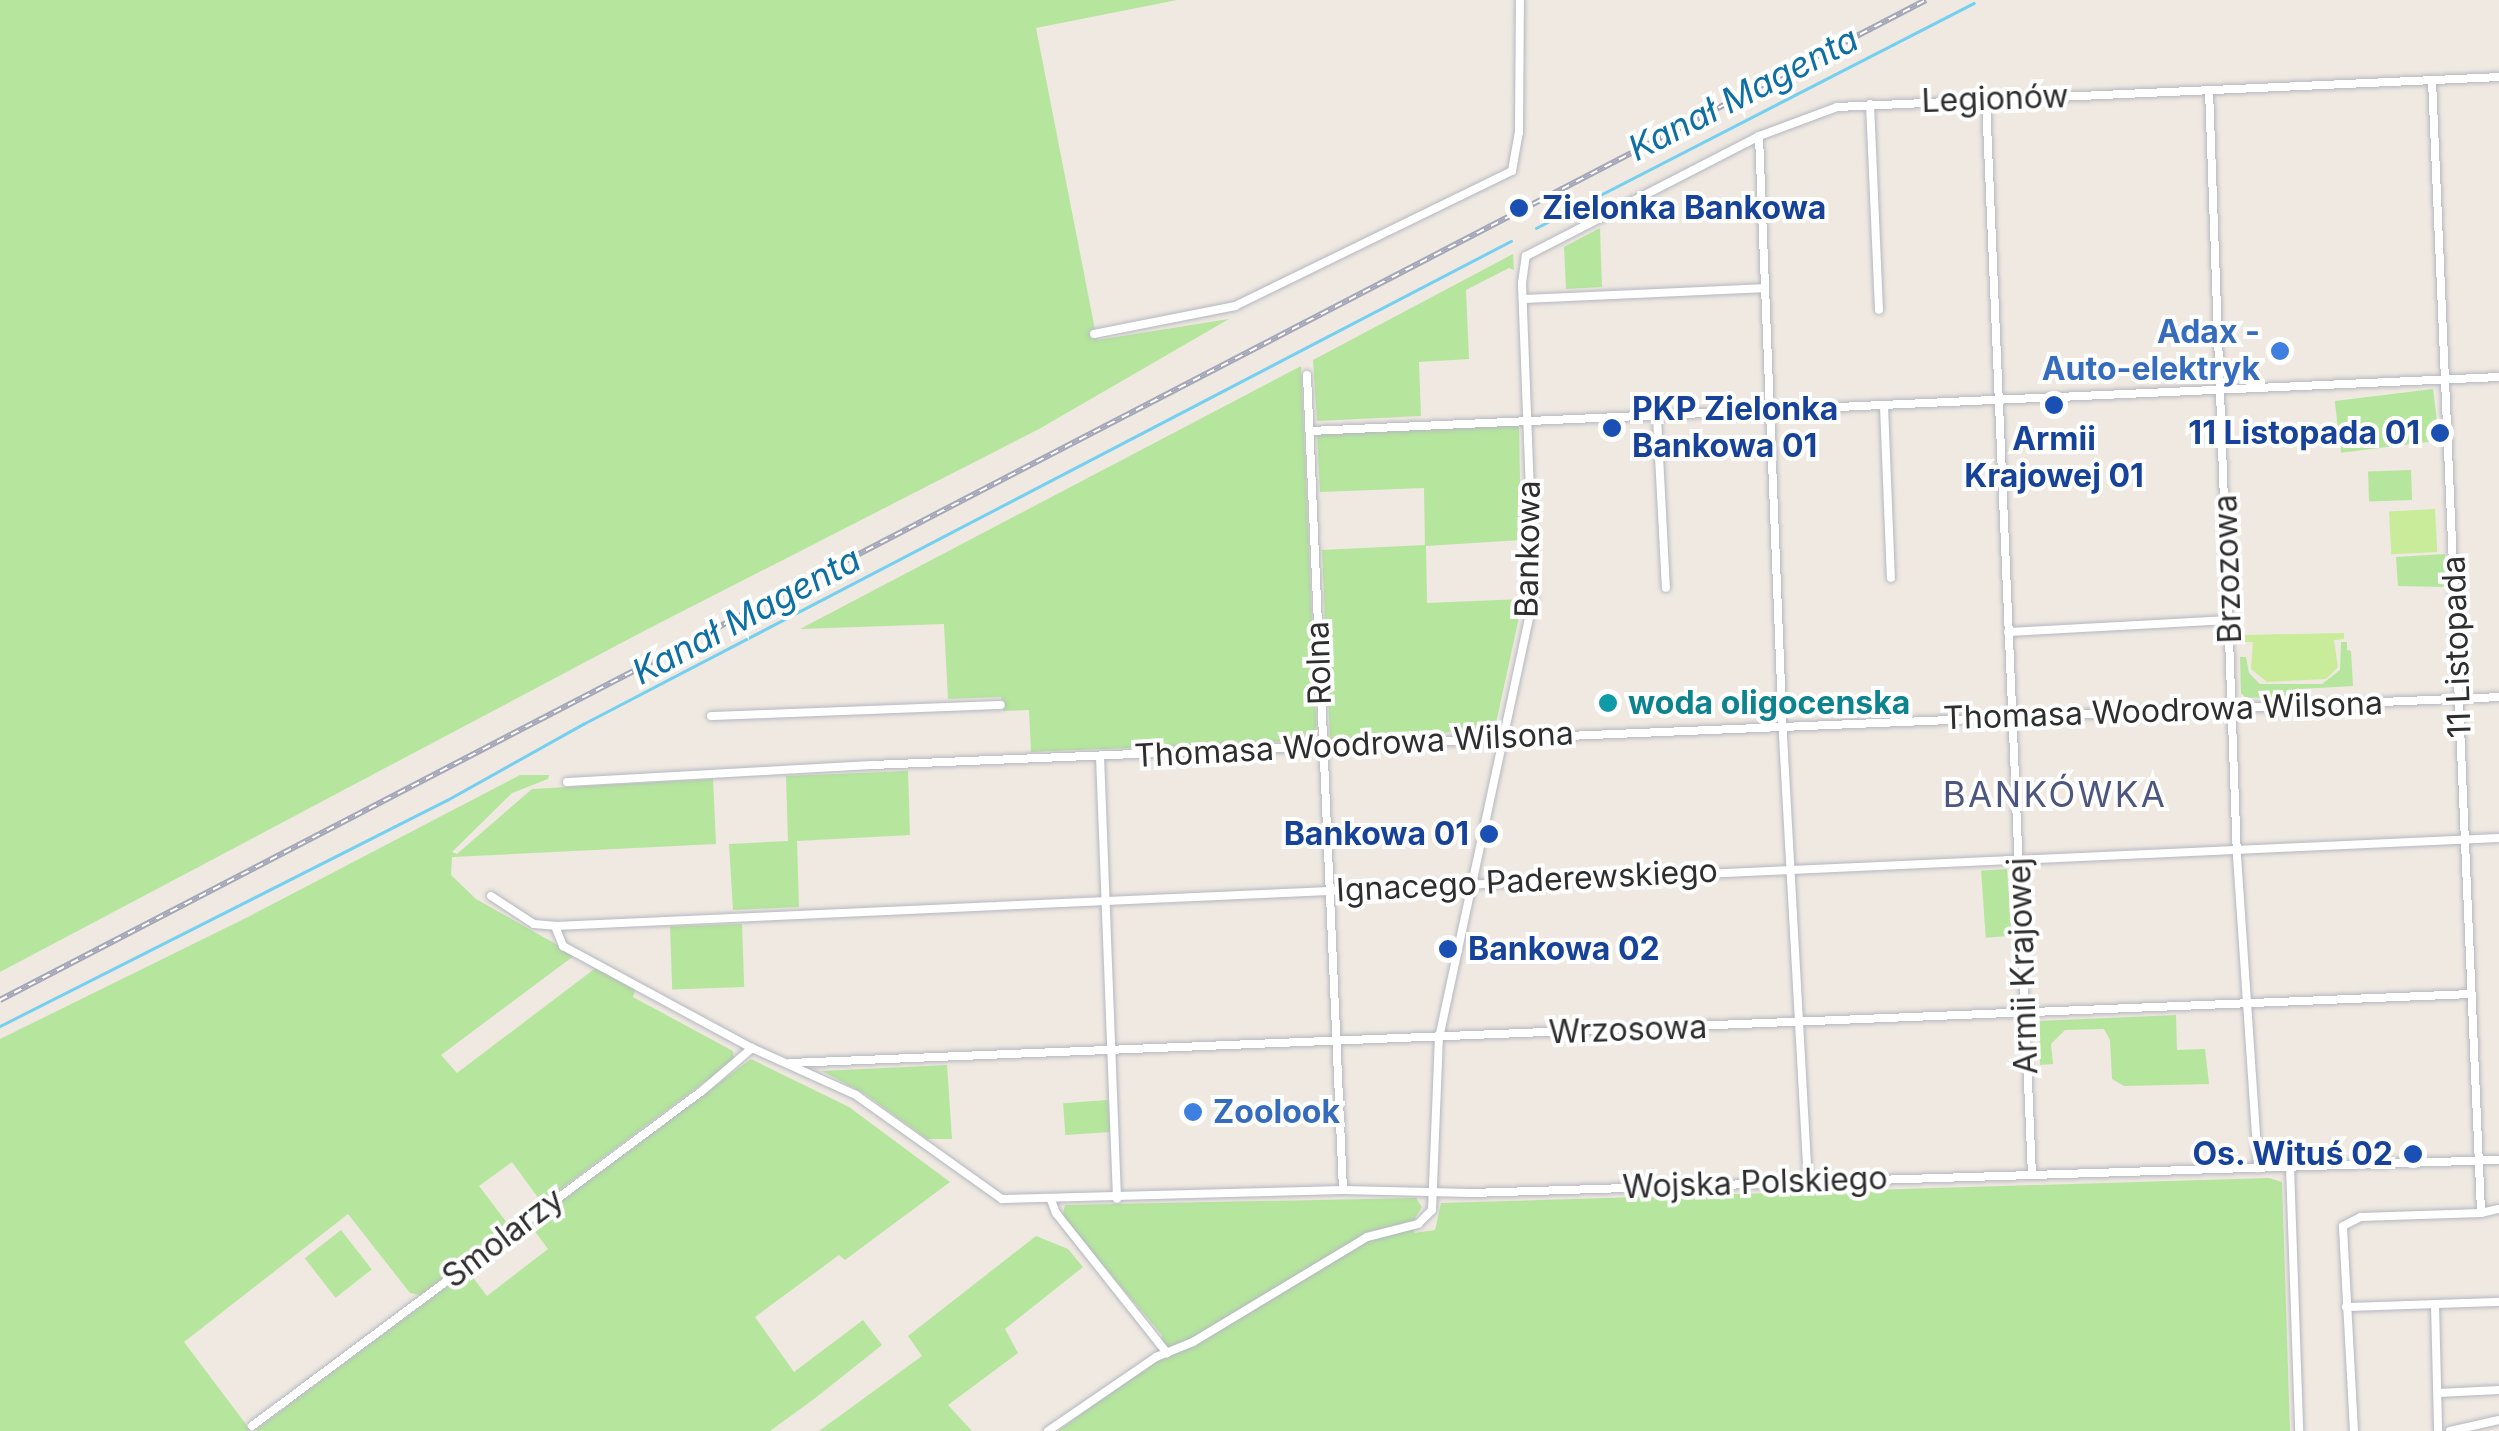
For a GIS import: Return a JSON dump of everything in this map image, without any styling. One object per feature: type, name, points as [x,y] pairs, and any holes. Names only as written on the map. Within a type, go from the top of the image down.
[{"type":"street","points":[[1094,334],[1234,306],[1506,175],[1516,166],[1518,155],[1520,0]]},
{"type":"street","name":"Legionów","points":[[1526,256],[1759,136],[1838,106],[2499,77]]},
{"type":"street","name":"11 Listopada","points":[[2432,80],[2481,1213]]},
{"type":"street","name":"Brzozowa","points":[[2210,90],[2237,849],[2258,1168]]},
{"type":"street","name":"Armii Krajowej","points":[[1986,100],[2032,1174]]},
{"type":"street","points":[[1870,104],[1880,310]]},
{"type":"street","points":[[1759,136],[1783,726],[1808,1181]]},
{"type":"street","name":"Bankowa","points":[[1433,1192],[1438,1038],[1534,596],[1523,299],[1526,256]]},
{"type":"street","points":[[1523,299],[1764,288]]},
{"type":"street","name":"Rolna","points":[[1307,375],[1343,1190]]},
{"type":"street","points":[[1310,431],[2499,377]]},
{"type":"street","points":[[1884,406],[1892,578]]},
{"type":"street","points":[[1657,418],[1666,588]]},
{"type":"street","points":[[2008,632],[2230,620]]},
{"type":"street","name":"Thomasa Woodrowa Wilsona","points":[[567,782],[2499,696]]},
{"type":"street","points":[[711,716],[1001,705]]},
{"type":"street","points":[[1100,756],[1117,1199]]},
{"type":"street","name":"Ignacego Paderewskiego","points":[[555,926],[2499,838]]},
{"type":"street","points":[[491,896],[534,924],[555,926],[563,946],[786,1063]]},
{"type":"street","name":"Wrzosowa","points":[[786,1063],[2470,994]]},
{"type":"street","name":"Smolarzy","points":[[252,1426],[702,1090],[752,1048]]},
{"type":"street","name":"Wojska Polskiego","points":[[786,1063],[856,1095],[987,1190],[1012,1200],[1343,1190],[1433,1192],[2499,1160]]},
{"type":"street","points":[[2290,1167],[2298,1431]]},
{"type":"street","points":[[1048,1431],[1166,1353],[1194,1342],[1367,1237],[1423,1222],[1432,1210],[1433,1192]]},
{"type":"street","points":[[1051,1200],[1056,1214],[1166,1353]]},
{"type":"street","points":[[2354,1431],[2342,1230],[2352,1219],[2481,1213],[2499,1208]]},
{"type":"street","points":[[2346,1307],[2499,1302]]},
{"type":"street","points":[[2435,1304],[2438,1431]]},
{"type":"street","points":[[2438,1393],[2499,1390]]},
{"type":"street","points":[[2450,1431],[2499,1420]]},
{"type":"green space","points":[[0,0],[1177,0],[1036,28],[1097,340],[1229,319],[1039,429],[642,632],[0,972]]},
{"type":"green space","points":[[1600,228],[1602,287],[1566,289],[1564,247]]},
{"type":"green space","points":[[1513,254],[1514,270],[1509,268],[1466,290],[1469,359],[1419,362],[1421,416],[1317,421],[1313,360]]},
{"type":"green space","points":[[1301,366],[1317,740],[1031,752],[1029,710],[1003,711],[1001,697],[948,699],[944,624],[800,629]]},
{"type":"green space","points":[[2433,389],[2439,441],[2341,453],[2335,401]]},
{"type":"green space","points":[[1519,425],[1521,540],[1426,546],[1427,603],[1523,599],[1496,723],[1487,730],[1330,740],[1322,550],[1425,545],[1424,488],[1320,492],[1317,434]]},
{"type":"green space","points":[[2411,470],[2412,500],[2369,501],[2368,472]]},
{"type":"green space","points":[[2435,509],[2437,552],[2391,554],[2389,511]]},
{"type":"green space","points":[[2445,554],[2446,587],[2398,586],[2396,557]]},
{"type":"green space","points":[[2344,633],[2344,639],[2334,640],[2338,667],[2326,679],[2267,682],[2251,669],[2253,642],[2245,642],[2244,635]]},
{"type":"green space","points":[[2341,642],[2347,642],[2347,650],[2351,651],[2353,686],[2300,689],[2299,696],[2246,698],[2241,693],[2240,657],[2246,657],[2249,673],[2260,684],[2322,684],[2340,670]]},
{"type":"green space","points":[[908,771],[910,835],[797,841],[799,907],[733,910],[729,844],[788,841],[786,776]]},
{"type":"green space","points":[[520,775],[549,775],[548,779],[512,793],[452,852],[457,854],[532,789],[713,779],[716,844],[452,857],[451,875],[476,899],[575,955],[441,1055],[457,1073],[597,967],[636,988],[633,997],[733,1051],[734,1060],[542,1203],[512,1162],[479,1186],[511,1228],[420,1295],[410,1293],[348,1214],[184,1342],[251,1431],[0,1431],[0,1039],[248,917]]},
{"type":"green space","points":[[2007,869],[2012,936],[1986,938],[1981,871]]},
{"type":"green space","points":[[742,924],[744,987],[672,989],[670,927]]},
{"type":"green space","points":[[2176,1015],[2177,1050],[2205,1049],[2209,1084],[2124,1086],[2112,1079],[2110,1040],[2104,1029],[2065,1030],[2051,1044],[2053,1064],[2040,1065],[2039,1021]]},
{"type":"green space","points":[[751,1059],[849,1107],[950,1182],[845,1260],[839,1255],[755,1317],[794,1372],[863,1320],[882,1345],[814,1399],[770,1431],[254,1431],[468,1271],[487,1296],[548,1249],[530,1225]]},
{"type":"green space","points":[[947,1065],[952,1139],[927,1139],[865,1094],[822,1071]]},
{"type":"green space","points":[[1108,1100],[1110,1132],[1065,1135],[1063,1103]]},
{"type":"green space","points":[[2269,1178],[2282,1182],[2290,1431],[1058,1431],[1162,1356],[1162,1335],[1062,1217],[1065,1205],[1416,1198],[1422,1207],[1415,1218],[1414,1233],[1435,1230],[1441,1203]]},
{"type":"green space","points":[[341,1230],[372,1269],[336,1298],[305,1258]]},
{"type":"green space","points":[[1036,1236],[1068,1249],[1083,1267],[1005,1329],[1018,1353],[948,1405],[972,1431],[819,1431],[922,1356],[908,1336]]},
{"type":"waterway","name":"Kanał Magenta","points":[[1536,228],[1973,3]]},
{"type":"waterway","name":"Kanał Magenta","points":[[0,1026],[447,800],[583,724],[1511,241]]},
{"type":"railway","points":[[0,1000],[1926,0]]},
{"type":"place","name":"Zielonka Bankowa","points":[[1519,208]]},
{"type":"place","name":"Adax - Auto-elektryk","points":[[2280,351]]},
{"type":"place","name":"Armii Krajowej 01","points":[[2054,405]]},
{"type":"place","name":"PKP Zielonka Bankowa 01","points":[[1612,428]]},
{"type":"place","name":"11 Listopada 01","points":[[2440,433]]},
{"type":"place","name":"woda oligocenska","points":[[1608,703]]},
{"type":"place","name":"Bankowa 01","points":[[1489,834]]},
{"type":"place","name":"Bankowa 02","points":[[1448,949]]},
{"type":"place","name":"Zoolook","points":[[1193,1112]]},
{"type":"place","name":"Os. Wituś 02","points":[[2413,1154]]},
{"type":"district","name":"BANKÓWKA","points":[[2055,794]]}]
